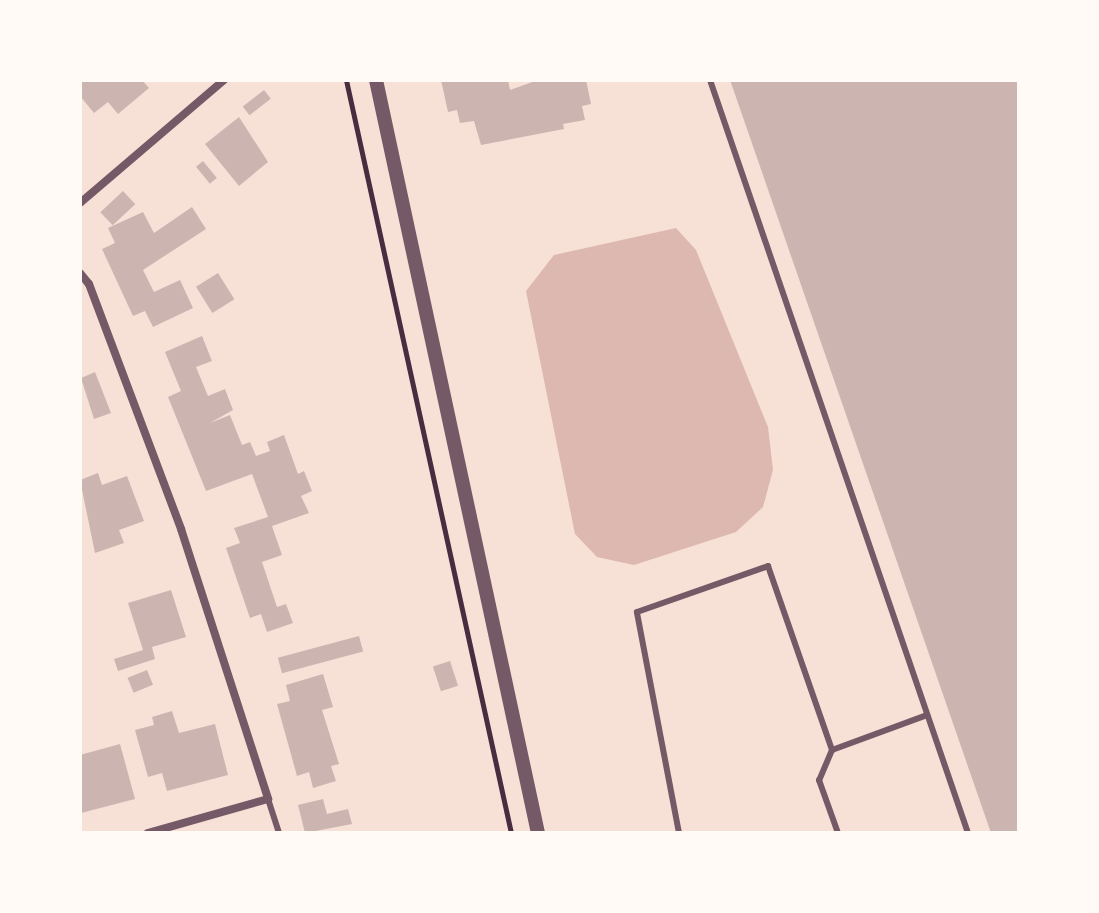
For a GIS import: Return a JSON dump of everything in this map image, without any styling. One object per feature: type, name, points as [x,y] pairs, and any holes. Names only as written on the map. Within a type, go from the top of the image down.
[{"type":"street","points":[[80,203],[224,80]]},
{"type":"street","points":[[376,80],[538,833]]},
{"type":"street","points":[[80,273],[89,284],[181,529],[268,799],[148,833]]},
{"type":"lane","points":[[710,80],[968,833]]},
{"type":"lane","points":[[679,833],[637,612],[768,566],[832,750],[819,780],[838,833]]},
{"type":"lane","points":[[832,750],[927,715]]},
{"type":"lane","points":[[268,799],[279,833]]},
{"type":"path","points":[[346,80],[511,833]]},
{"type":"shaded area","points":[[676,228],[696,250],[768,427],[773,470],[763,507],[736,532],[634,565],[597,557],[575,534],[526,291],[554,255]]},
{"type":"building","points":[[80,80],[142,80],[149,88],[118,114],[108,102],[94,113],[80,96]]},
{"type":"building","points":[[441,80],[508,80],[510,90],[538,80],[586,80],[591,104],[582,106],[585,120],[563,124],[564,129],[481,145],[474,121],[460,123],[457,110],[448,112]]},
{"type":"building","points":[[730,80],[1019,80],[1019,833],[991,833]]},
{"type":"building","points":[[264,90],[271,99],[249,115],[243,107]]},
{"type":"building","points":[[239,117],[268,162],[239,186],[205,144]]},
{"type":"building","points":[[203,161],[217,178],[210,184],[196,167]]},
{"type":"building","points":[[123,191],[135,204],[113,225],[100,212]]},
{"type":"building","points":[[192,207],[206,229],[143,270],[154,292],[180,280],[193,308],[153,327],[145,311],[133,316],[102,249],[115,243],[108,228],[143,212],[154,233]]},
{"type":"building","points":[[218,273],[234,299],[212,313],[196,287]]},
{"type":"building","points":[[202,336],[212,361],[196,367],[208,396],[225,389],[233,410],[210,423],[230,415],[242,445],[250,442],[256,456],[270,451],[267,442],[284,435],[298,474],[304,471],[312,491],[301,496],[309,513],[272,526],[282,555],[262,562],[277,607],[286,604],[293,623],[267,632],[261,614],[250,618],[226,548],[240,543],[234,528],[268,517],[252,474],[206,491],[168,397],[181,391],[165,352]]},
{"type":"building","points":[[95,372],[111,413],[94,419],[81,378]]},
{"type":"building","points":[[98,473],[102,485],[127,476],[144,521],[119,530],[124,543],[95,553],[80,480]]},
{"type":"building","points":[[171,590],[186,637],[152,647],[155,659],[118,671],[114,659],[143,650],[128,603]]},
{"type":"building","points":[[359,636],[363,651],[282,673],[278,658]]},
{"type":"building","points":[[450,661],[458,686],[441,691],[433,667]]},
{"type":"building","points":[[147,670],[153,685],[134,693],[128,678]]},
{"type":"building","points":[[323,674],[333,707],[322,710],[339,764],[331,766],[336,781],[313,788],[309,772],[297,776],[277,704],[290,701],[286,685]]},
{"type":"building","points":[[172,711],[179,733],[215,724],[228,775],[167,791],[162,773],[148,777],[135,730],[154,725],[152,717]]},
{"type":"building","points":[[120,744],[135,799],[81,813],[80,755]]},
{"type":"building","points":[[323,799],[327,814],[348,809],[352,824],[305,833],[298,805]]}]
